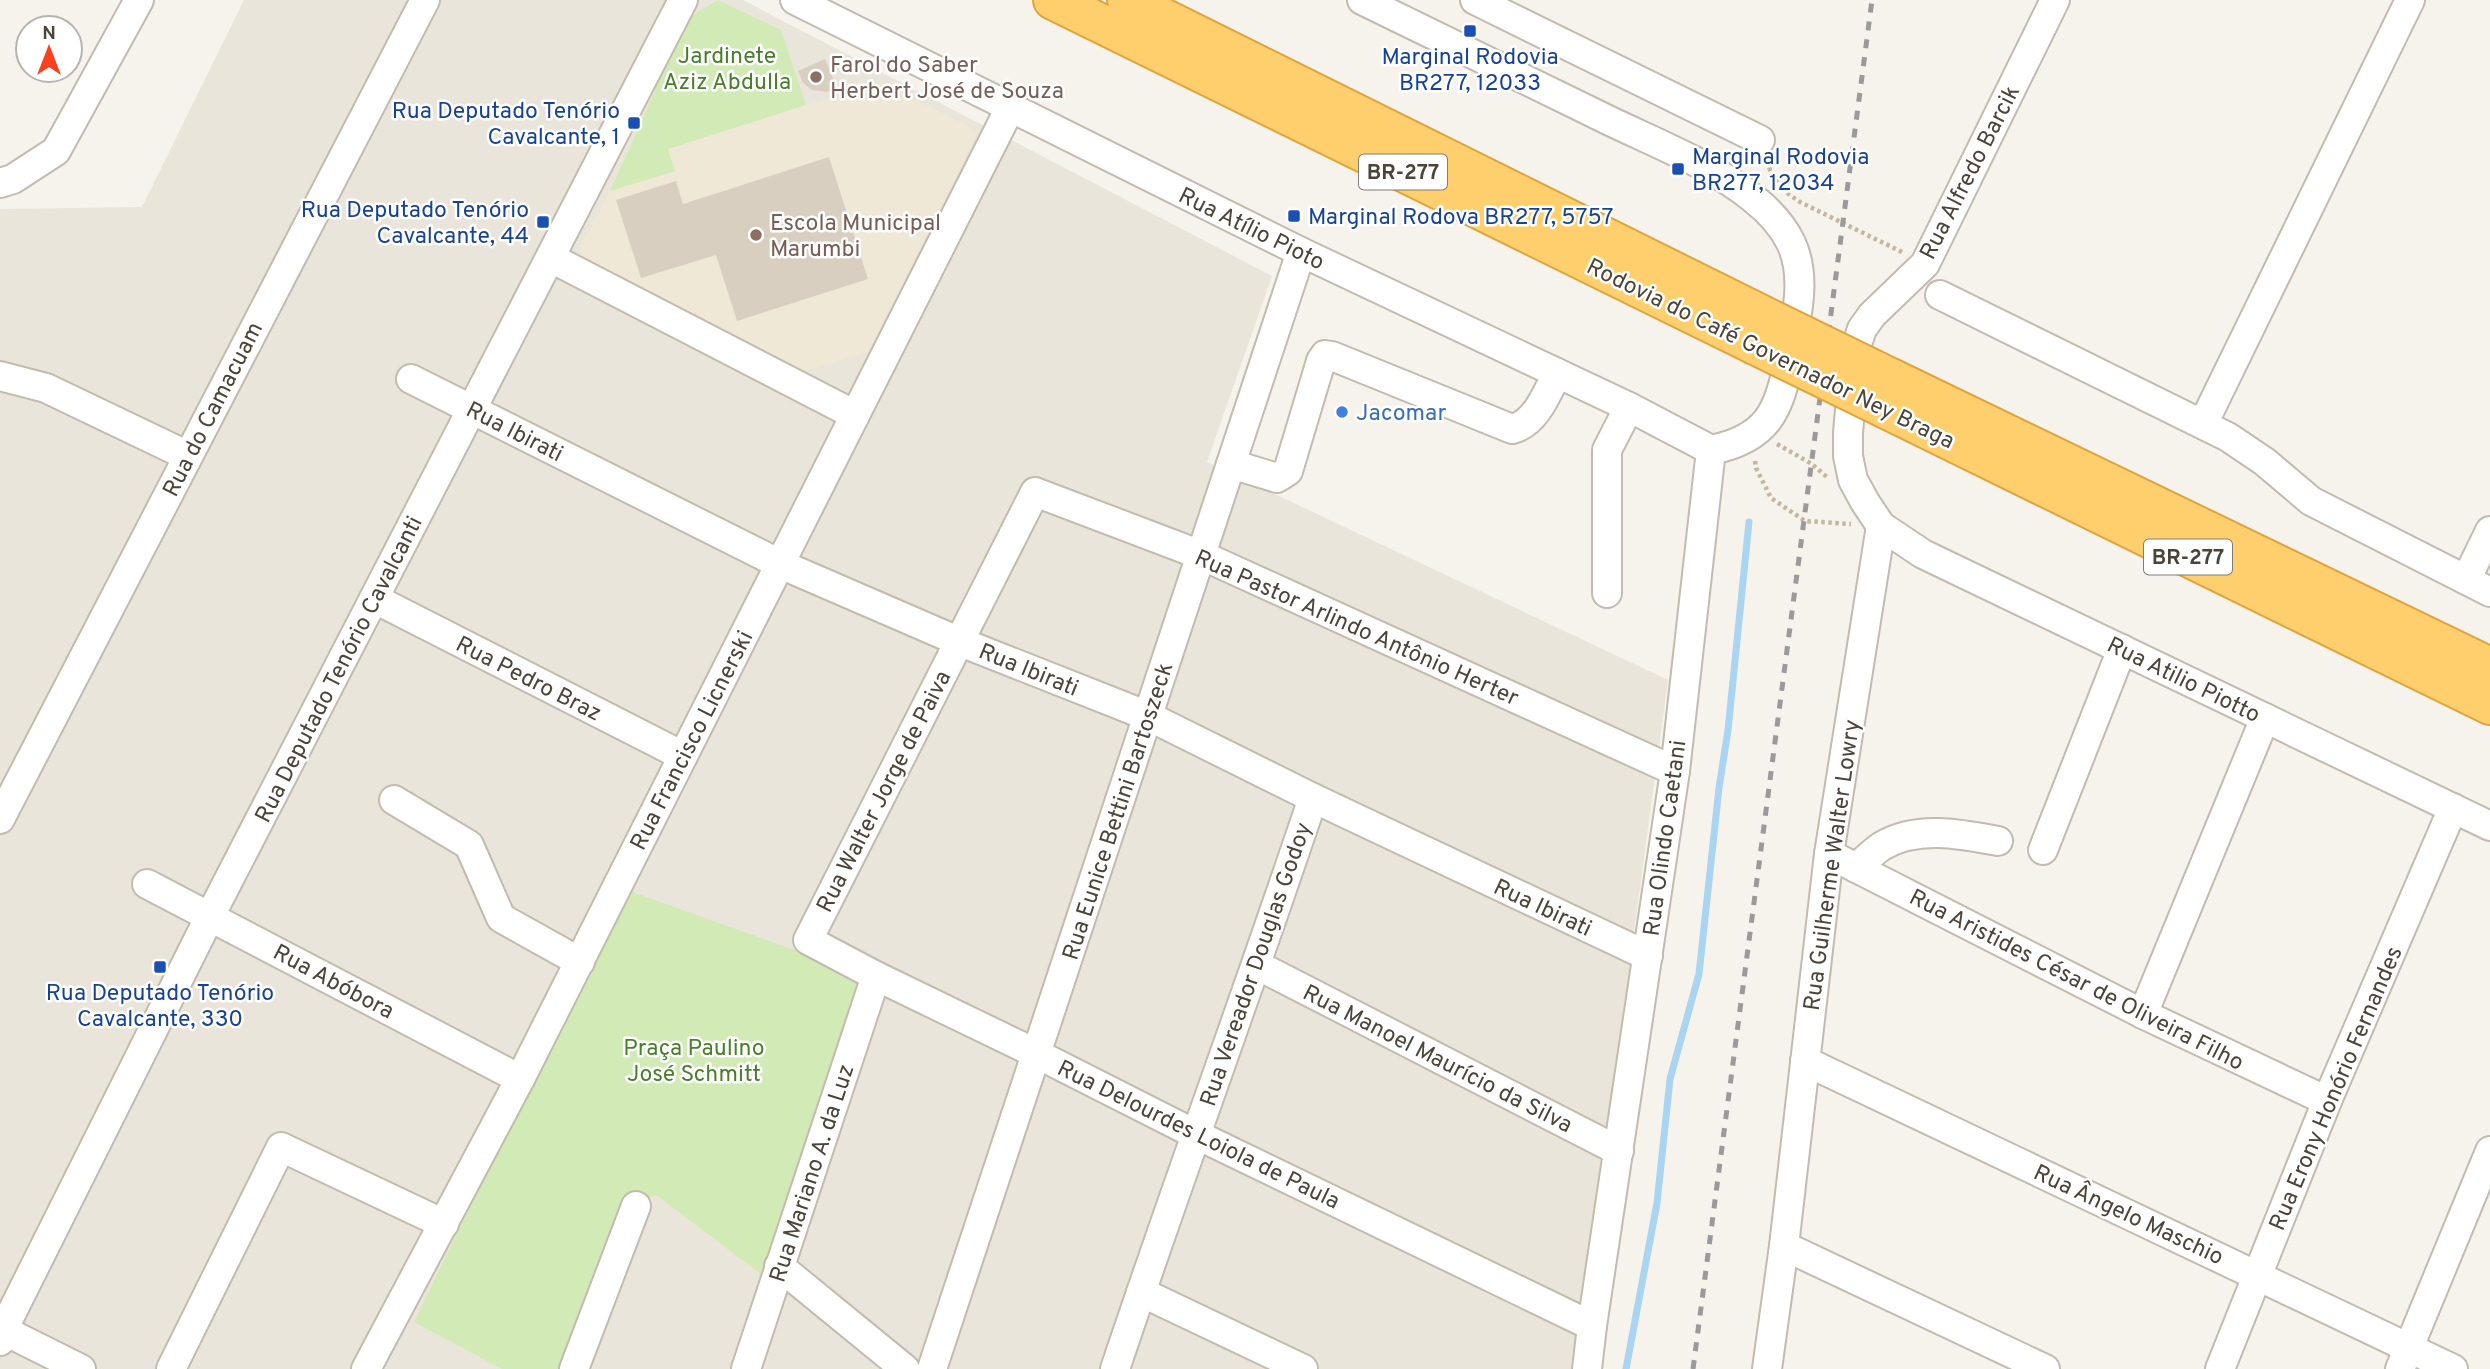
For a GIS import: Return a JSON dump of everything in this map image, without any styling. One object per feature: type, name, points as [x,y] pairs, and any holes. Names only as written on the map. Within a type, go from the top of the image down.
[{"type":"highway","name":"Rodovia do Café Governador Ney Braga","points":[[1053,0],[1889,394],[2490,705]]},
{"type":"highway","name":"Rodovia do Café Governador Ney Braga","points":[[1127,0],[1756,329]]},
{"type":"highway","name":"Rodovia do Café Governador Ney Braga","points":[[1889,394],[2490,667]]},
{"type":"street","points":[[0,183],[13,179],[56,151],[139,0]]},
{"type":"street","name":"Rua do Camacuam","points":[[2,811],[425,0]]},
{"type":"street","name":"Rua Deputado Tenório Cavalcanti","points":[[2,1336],[210,916],[683,0]]},
{"type":"street","name":"Rua Atílio Pioto","points":[[795,0],[1301,252],[1629,407],[1711,450]]},
{"type":"street","points":[[1362,0],[1696,163],[1754,199],[1777,221],[1791,244],[1798,264],[1798,304],[1779,402],[1769,418],[1755,432],[1730,446],[1711,450]]},
{"type":"street","points":[[1475,0],[1760,140]]},
{"type":"street","name":"Rua Alfredo Barcik","points":[[1881,526],[1853,480],[1849,456],[1855,350],[1862,329],[1872,315],[1925,264],[2055,0]]},
{"type":"street","points":[[2203,424],[2410,0]]},
{"type":"street","name":"Rua Francisco Licnerski","points":[[366,1369],[580,962],[1010,108]]},
{"type":"street","name":"Rua Eunice Bettini Bartoszeck","points":[[932,1369],[1301,252]]},
{"type":"street","points":[[551,258],[855,415]]},
{"type":"street","points":[[1940,295],[2203,424],[2251,451],[2311,502],[2478,586],[2490,531]]},
{"type":"street","points":[[1231,464],[1277,478],[1288,471],[1325,355],[1512,429],[1522,427],[1544,401],[1557,373]]},
{"type":"street","points":[[0,376],[46,388],[188,456]]},
{"type":"street","name":"Rua Ibirati","points":[[411,379],[780,564],[958,641],[1148,716],[1313,798],[1648,956]]},
{"type":"street","points":[[1607,593],[1607,450],[1629,407]]},
{"type":"street","name":"Rua Olindo Caetani","points":[[1587,1369],[1675,771],[1711,450]]},
{"type":"street","name":"Rua Pastor Arlindo Antônio Herter","points":[[1035,492],[1201,555],[1675,771]]},
{"type":"street","name":"Rua Walter Jorge de Paiva","points":[[808,940],[1035,492]]},
{"type":"street","name":"Rua Atilio Piotto","points":[[1881,526],[1923,554],[2490,826]]},
{"type":"street","name":"Rua Guilherme Walter Lowry","points":[[1767,1369],[1784,1246],[1829,854],[1881,526]]},
{"type":"street","name":"Rua Pedro Braz","points":[[375,599],[683,756]]},
{"type":"street","points":[[2043,850],[2122,649]]},
{"type":"street","points":[[2143,1014],[2265,718]]},
{"type":"street","name":"Rua Vereador Douglas Godoy","points":[[1115,1369],[1313,798]]},
{"type":"street","points":[[394,800],[468,845],[501,918],[580,962]]},
{"type":"street","name":"Rua Erony Honório Fernandes","points":[[2220,1369],[2326,1101],[2453,808]]},
{"type":"street","points":[[1856,867],[1883,846],[1912,835],[1955,832],[1998,841]]},
{"type":"street","name":"Rua Aristides César de Oliveira Filho","points":[[1829,854],[2143,1014],[2326,1101]]},
{"type":"street","name":"Rua Abóbora","points":[[147,884],[520,1079]]},
{"type":"street","name":"Rua Delourdes Loiola de Paula","points":[[808,940],[1195,1134],[1592,1326]]},
{"type":"street","name":"Rua Manoel Maurício da Silva","points":[[1257,965],[1619,1151]]},
{"type":"street","name":"Rua Mariano A. da Luz","points":[[746,1369],[876,976]]},
{"type":"street","name":"Rua Ângelo Maschio","points":[[1805,1060],[2258,1275],[2404,1358],[2453,1369]]},
{"type":"street","points":[[171,1369],[281,1146],[444,1224]]},
{"type":"street","points":[[2404,1358],[2490,1151]]},
{"type":"street","points":[[574,1369],[636,1206]]},
{"type":"street","points":[[1784,1246],[2045,1369]]},
{"type":"street","points":[[779,1266],[905,1369]]},
{"type":"street","points":[[1141,1292],[1303,1369]]},
{"type":"street","points":[[2,1336],[81,1369]]},
{"type":"path","points":[[1760,140],[1772,176],[1781,188],[1800,202],[1925,264]]},
{"type":"path","points":[[1755,432],[1812,464],[1832,482]]},
{"type":"path","points":[[1755,432],[1756,468],[1772,498],[1805,521],[1881,526]]},
{"type":"shaded area","points":[[244,0],[743,0],[1272,276],[1207,462],[1668,680],[1575,1369],[0,1369],[0,209],[142,207]]},
{"type":"shaded area","name":"Escola Municipal Marumbi","points":[[880,82],[978,131],[868,352],[798,373],[584,264],[580,248],[610,191],[674,171],[667,149]]},
{"type":"green space","name":"Jardinete Aziz Abdulla","points":[[718,0],[781,30],[806,105],[668,149],[675,171],[610,191],[655,91],[653,83],[686,19]]},
{"type":"green space","name":"Praça Paulino José Schmitt","points":[[624,889],[800,952],[864,980],[769,1280],[656,1195],[627,1204],[560,1369],[502,1369],[414,1322]]},
{"type":"building","name":"Farol do Saber Herbert José de Souza","points":[[825,59],[837,88],[826,92],[812,90],[803,83],[798,71]]},
{"type":"building","points":[[829,157],[868,279],[737,321],[716,255],[641,278],[616,200],[676,181],[683,204]]},
{"type":"waterway","points":[[1626,1369],[1657,1203],[1670,1079],[1699,974],[1749,522]]},
{"type":"railway","points":[[1693,1369],[1872,0]]},
{"type":"place","name":"Marginal Rodovia BR277, 12033","points":[[1470,31]]},
{"type":"place","name":"Farol do Saber Herbert José de Souza","points":[[816,77]]},
{"type":"place","name":"Rua Deputado Tenório Cavalcante, 1","points":[[634,123]]},
{"type":"place","name":"Marginal Rodovia BR277, 12034","points":[[1678,169]]},
{"type":"place","name":"Marginal Rodova BR277, 5757","points":[[1294,216]]},
{"type":"place","name":"Rua Deputado Tenório Cavalcante, 44","points":[[543,222]]},
{"type":"place","name":"Escola Municipal Marumbi","points":[[756,235]]},
{"type":"place","name":"Jacomar","points":[[1342,412]]},
{"type":"place","name":"Rua Deputado Tenório Cavalcante, 330","points":[[160,967]]}]
